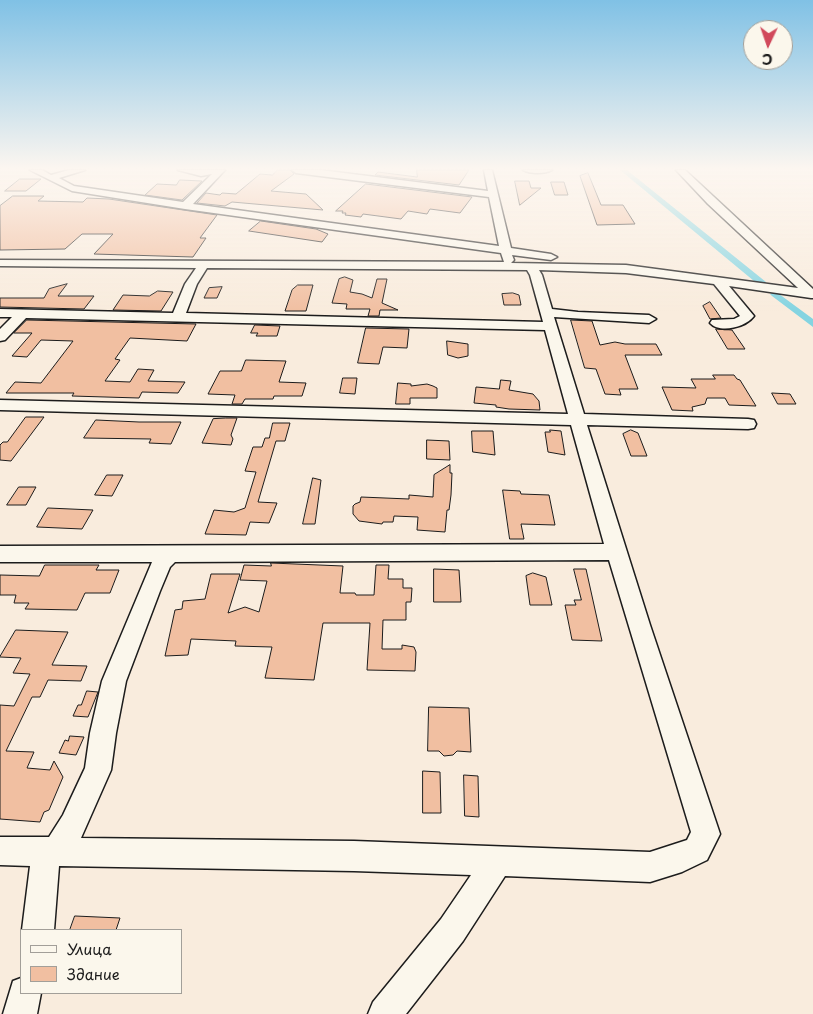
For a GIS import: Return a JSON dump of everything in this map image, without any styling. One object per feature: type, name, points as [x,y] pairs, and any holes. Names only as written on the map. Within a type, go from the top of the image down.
[{"type":"street","points":[[268,217],[812,294]]},
{"type":"street","points":[[499,217],[509,266]]},
{"type":"street","points":[[729,217],[770,253],[812,294]]},
{"type":"street","points":[[0,263],[530,266],[626,269]]},
{"type":"street","points":[[178,316],[191,284],[204,264]]},
{"type":"street","points":[[0,852],[354,856],[650,867],[682,857],[696,850],[706,834],[665,710],[617,552],[536,274],[530,266]]},
{"type":"street","points":[[717,323],[737,324],[744,321],[747,316],[718,281]]},
{"type":"street","points":[[0,313],[548,319],[578,316],[649,319]]},
{"type":"street","points":[[0,337],[23,313]]},
{"type":"street","points":[[0,405],[748,424]]},
{"type":"street","points":[[0,554],[617,552]]},
{"type":"street","points":[[38,929],[51,852],[74,825],[98,770],[103,733],[114,681],[149,591],[162,562],[170,553]]},
{"type":"street","points":[[386,1014],[452,930],[498,861]]},
{"type":"street","points":[[20,1014],[25,994]]},
{"type":"building","points":[[0,217],[215,217],[200,238],[206,238],[193,257],[94,254],[113,234],[82,234],[65,249],[0,250]]},
{"type":"building","points":[[594,217],[631,217],[635,224],[597,225]]},
{"type":"building","points":[[261,221],[316,229],[328,234],[322,242],[249,231]]},
{"type":"building","points":[[345,277],[353,280],[350,292],[372,298],[377,279],[387,279],[382,303],[398,310],[380,310],[379,316],[368,316],[370,309],[346,309],[347,304],[332,303],[339,279]]},
{"type":"building","points":[[67,284],[58,296],[94,296],[84,309],[0,307],[0,298],[44,298],[49,289]]},
{"type":"building","points":[[298,285],[313,285],[306,311],[285,311],[292,290]]},
{"type":"building","points":[[222,287],[217,298],[204,298],[209,288]]},
{"type":"building","points":[[158,291],[173,292],[161,311],[113,310],[123,295],[149,296]]},
{"type":"building","points":[[513,293],[519,295],[521,305],[504,305],[502,294]]},
{"type":"building","points":[[710,302],[721,318],[710,319],[703,306]]},
{"type":"building","points":[[27,320],[196,324],[187,341],[130,338],[115,359],[120,360],[105,381],[130,382],[138,369],[154,370],[148,381],[185,382],[178,393],[142,392],[139,398],[72,396],[74,393],[6,393],[15,382],[41,383],[73,341],[41,340],[27,357],[12,356],[32,333],[14,333]]},
{"type":"building","points":[[571,320],[592,321],[600,345],[615,342],[625,344],[656,344],[662,355],[625,355],[638,389],[619,389],[621,395],[605,394],[596,369],[585,368]]},
{"type":"building","points":[[255,325],[280,326],[277,336],[256,336],[258,333],[251,333]]},
{"type":"building","points":[[366,328],[409,329],[407,348],[383,347],[379,364],[358,363]]},
{"type":"building","points":[[716,329],[732,330],[745,349],[728,349]]},
{"type":"building","points":[[447,341],[468,344],[468,356],[458,358],[448,355]]},
{"type":"building","points":[[246,360],[286,361],[279,382],[306,383],[302,396],[245,399],[242,404],[232,404],[235,395],[208,394],[220,371],[241,371]]},
{"type":"building","points":[[713,375],[734,375],[740,380],[756,406],[729,405],[725,398],[707,398],[705,404],[692,407],[693,411],[672,410],[662,387],[696,388],[691,379],[715,379]]},
{"type":"building","points":[[343,378],[357,378],[355,394],[340,393]]},
{"type":"building","points":[[501,380],[511,381],[509,390],[533,394],[539,401],[540,410],[509,409],[496,407],[496,405],[474,403],[476,387],[499,389]]},
{"type":"building","points":[[398,383],[411,384],[411,386],[427,384],[433,386],[437,388],[437,398],[410,398],[410,404],[396,404]]},
{"type":"building","points":[[772,393],[790,394],[796,404],[778,404]]},
{"type":"building","points":[[26,417],[44,417],[11,461],[0,460],[0,445],[3,442],[7,442]]},
{"type":"building","points":[[237,418],[231,435],[233,439],[231,445],[202,443],[213,419]]},
{"type":"building","points":[[96,420],[181,422],[171,444],[149,443],[151,439],[84,438]]},
{"type":"building","points":[[273,423],[290,423],[285,441],[276,441],[258,502],[277,503],[269,523],[250,522],[246,535],[205,534],[214,510],[234,512],[245,508],[256,472],[245,471],[253,447],[262,447],[265,438],[269,438]]},
{"type":"building","points":[[550,430],[561,431],[565,455],[548,452],[545,432],[550,432]]},
{"type":"building","points":[[631,430],[638,433],[647,456],[631,456],[623,434]]},
{"type":"building","points":[[472,431],[493,431],[495,455],[473,452]]},
{"type":"building","points":[[427,440],[449,441],[450,460],[427,459]]},
{"type":"building","points":[[450,465],[450,473],[452,473],[451,495],[449,510],[447,510],[445,532],[417,530],[418,517],[394,516],[393,522],[383,522],[382,524],[359,521],[353,514],[353,506],[360,502],[361,497],[409,499],[409,495],[433,497],[434,475]]},
{"type":"building","points":[[107,475],[123,475],[112,496],[95,495]]},
{"type":"building","points":[[313,478],[321,480],[315,524],[303,524]]},
{"type":"building","points":[[19,487],[36,487],[26,505],[7,505]]},
{"type":"building","points":[[503,490],[520,491],[521,494],[549,495],[555,525],[521,524],[524,539],[510,539]]},
{"type":"building","points":[[48,508],[93,510],[82,529],[37,527]]},
{"type":"building","points":[[271,563],[343,566],[340,593],[355,593],[356,595],[374,595],[376,565],[389,565],[388,579],[403,579],[403,588],[412,588],[411,602],[406,602],[406,620],[383,620],[382,649],[402,649],[402,645],[414,647],[416,652],[415,671],[367,670],[370,623],[323,623],[314,680],[265,678],[272,647],[235,646],[236,641],[191,639],[188,655],[165,656],[175,610],[182,609],[183,601],[205,599],[211,574],[240,574],[228,613],[245,607],[259,612],[267,581],[240,580],[244,565],[271,566]]},
{"type":"building","points":[[45,565],[99,565],[96,570],[119,570],[110,593],[85,593],[77,610],[25,609],[29,603],[14,603],[16,595],[0,595],[0,575],[39,576]]},
{"type":"building","points":[[434,569],[459,570],[461,602],[434,602]]},
{"type":"building","points":[[574,569],[586,569],[602,641],[572,640],[565,605],[576,605],[574,600],[581,600]]},
{"type":"building","points":[[533,573],[546,577],[552,605],[530,605],[526,576]]},
{"type":"building","points":[[16,630],[68,632],[52,665],[87,666],[81,681],[48,680],[40,697],[32,697],[6,751],[34,752],[27,768],[50,770],[54,761],[63,777],[49,810],[44,812],[40,822],[0,819],[0,705],[14,706],[30,674],[13,673],[21,658],[0,657]]},
{"type":"building","points":[[87,691],[98,692],[88,717],[73,716],[78,705],[81,705]]},
{"type":"building","points":[[429,707],[469,708],[471,752],[457,751],[453,755],[444,756],[439,751],[428,751]]},
{"type":"building","points":[[70,736],[84,737],[76,755],[59,753],[65,740],[68,741]]},
{"type":"building","points":[[423,771],[440,772],[441,813],[423,813]]},
{"type":"building","points":[[464,775],[478,776],[479,817],[465,816]]},
{"type":"building","points":[[75,916],[120,918],[116,929],[70,929]]},
{"type":"waterway","points":[[681,217],[763,284]]},
{"type":"waterway","points":[[775,294],[813,324]]}]
